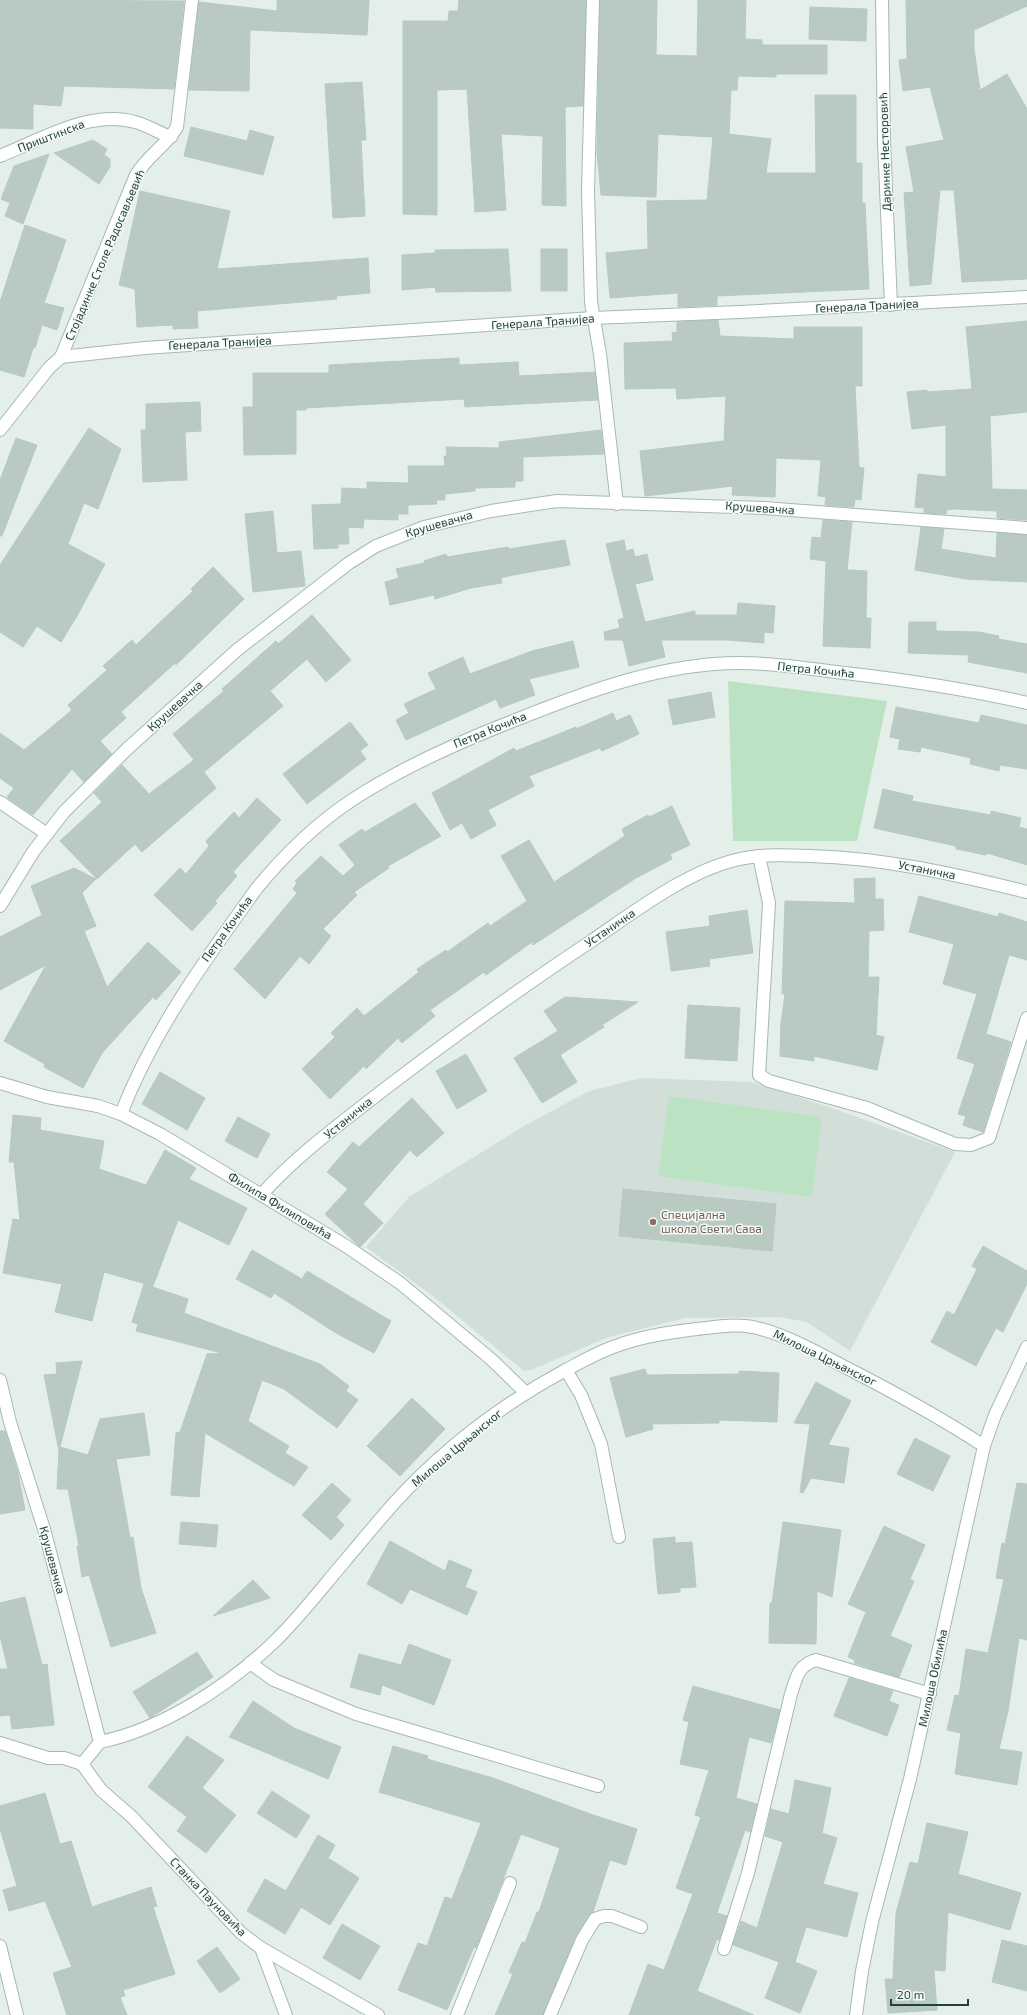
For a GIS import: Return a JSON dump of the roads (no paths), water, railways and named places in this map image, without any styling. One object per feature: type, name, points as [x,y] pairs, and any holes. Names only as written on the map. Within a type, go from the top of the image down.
[{"type":"street","name":"Стојадинке Столе Радосављевић","points":[[0,430],[49,368],[61,357],[136,175],[144,162],[171,137],[177,127],[192,0]]},
{"type":"street","points":[[593,0],[588,226],[591,302],[603,380],[617,504]]},
{"type":"street","name":"Даринке Несторовић","points":[[882,0],[884,148],[891,305]]},
{"type":"street","name":"Приштинска","points":[[0,156],[83,122],[102,120],[134,122],[171,137]]},
{"type":"street","name":"Генерала Транијеа","points":[[61,357],[153,348],[593,318],[891,305],[1027,297]]},
{"type":"street","name":"Крушевачка","points":[[0,906],[47,834],[85,790],[237,650],[349,563],[376,546],[430,525],[531,503],[557,500],[617,504],[764,508],[1027,528]]},
{"type":"street","name":"Петра Кочића","points":[[120,1114],[140,1069],[176,1002],[222,936],[270,872],[313,829],[340,809],[390,778],[437,752],[539,710],[608,685],[671,671],[712,665],[739,663],[802,668],[957,688],[1027,703]]},
{"type":"street","points":[[0,802],[47,834]]},
{"type":"street","points":[[759,856],[769,903],[759,1074],[769,1081],[867,1108],[955,1144],[971,1145],[989,1138],[1027,1018]]},
{"type":"street","name":"Устаничка","points":[[262,1194],[294,1162],[350,1116],[442,1045],[549,969],[645,905],[694,875],[724,863],[759,856],[864,859],[900,864],[1027,892]]},
{"type":"street","name":"Филипа Филиповића","points":[[0,1083],[47,1097],[98,1106],[120,1114],[160,1134],[262,1194],[346,1246],[400,1283],[492,1360],[526,1393]]},
{"type":"street","name":"Милоша Црњанског","points":[[100,1742],[121,1738],[156,1724],[188,1706],[250,1663],[289,1627],[396,1501],[481,1424],[526,1393],[566,1370],[593,1356],[637,1339],[676,1332],[729,1326],[750,1326],[771,1332],[796,1342],[902,1396],[984,1446]]},
{"type":"street","name":"Милоша Обилића","points":[[856,2015],[861,1978],[872,1922],[909,1786],[984,1446],[995,1415],[1027,1348]]},
{"type":"street","points":[[566,1370],[581,1395],[600,1444],[618,1537]]},
{"type":"street","name":"Крушевачка","points":[[0,1380],[5,1423],[44,1529],[100,1742]]},
{"type":"street","points":[[724,1949],[748,1873],[791,1694],[800,1669],[806,1663],[816,1660],[930,1694]]},
{"type":"street","points":[[250,1663],[274,1680],[356,1714],[598,1786]]},
{"type":"street","points":[[0,1743],[48,1758],[64,1758],[82,1764],[100,1742]]},
{"type":"street","name":"Станка Пауновића","points":[[82,1764],[101,1790],[131,1816],[241,1933],[261,1948],[378,2015]]},
{"type":"street","points":[[457,2015],[510,1883]]},
{"type":"street","points":[[550,2015],[582,1940],[595,1919],[604,1916],[612,1916],[641,1927]]},
{"type":"street","points":[[0,1946],[17,2015]]},
{"type":"street","points":[[261,1948],[286,2015]]},
{"type":"place","name":"Специјална школа Свети Сава","points":[[653,1222]]}]
